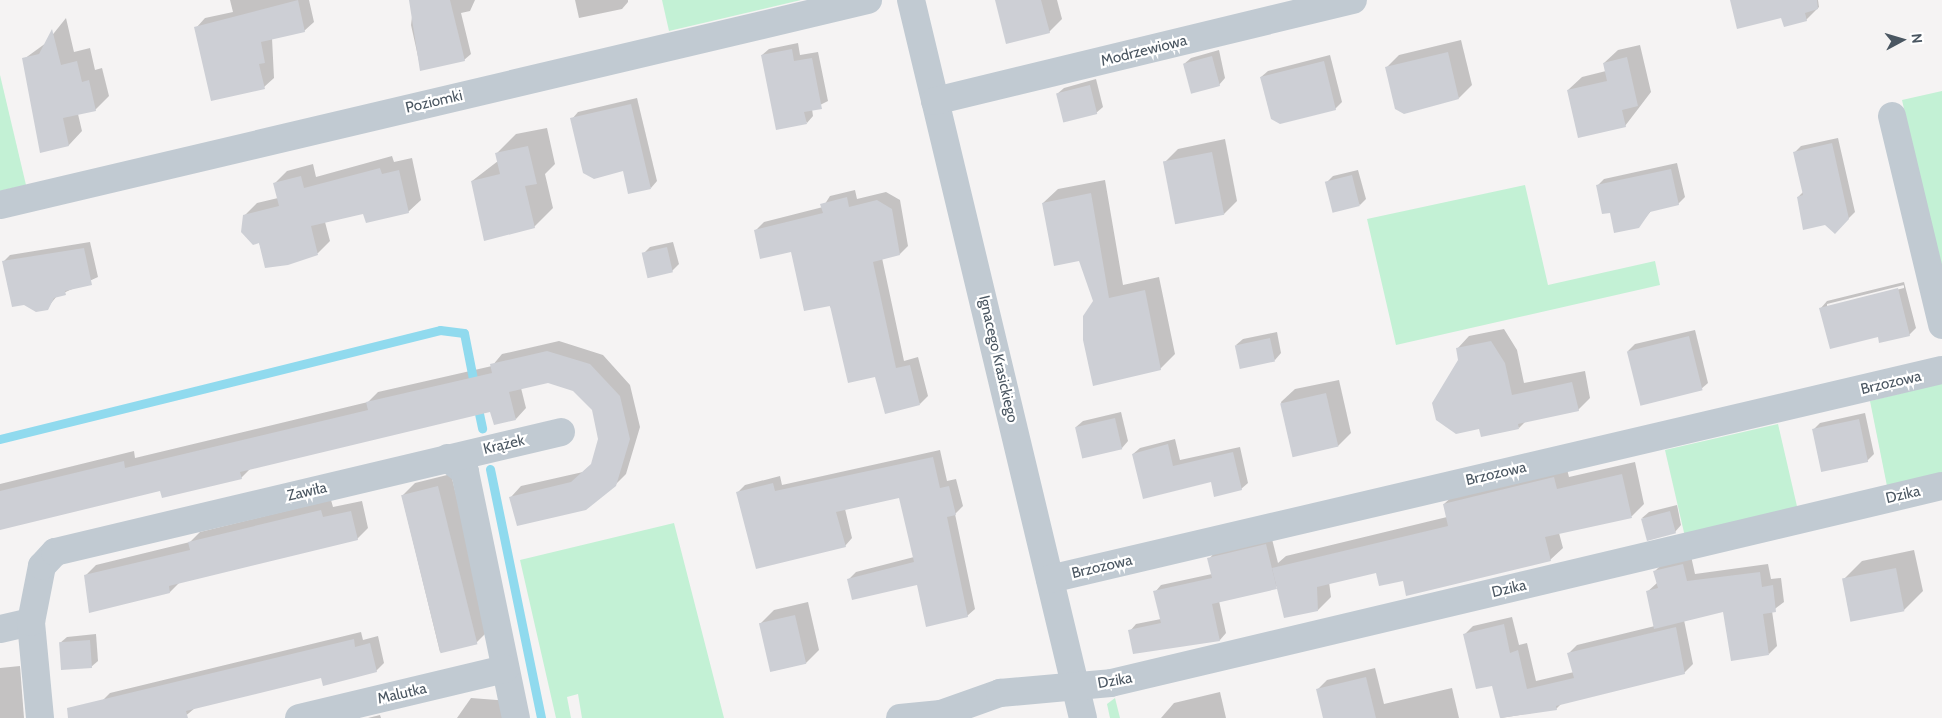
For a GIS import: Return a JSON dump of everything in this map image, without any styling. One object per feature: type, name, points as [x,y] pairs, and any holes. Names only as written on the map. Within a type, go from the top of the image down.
[{"type":"street","name":"Poziomki","points":[[0,205],[868,0]]},
{"type":"street","name":"Ignacego Krasickiego","points":[[911,0],[1083,718]]},
{"type":"street","name":"Modrzewiowa","points":[[935,101],[1353,0]]},
{"type":"street","points":[[1892,116],[1942,325]]},
{"type":"street","name":"Brzozowa","points":[[1050,579],[1942,370]]},
{"type":"street","name":"Krążek","points":[[448,458],[560,432]]},
{"type":"street","points":[[448,458],[465,472],[516,718]]},
{"type":"street","name":"Zawiła","points":[[40,718],[31,622],[42,566],[55,552],[448,458]]},
{"type":"street","name":"Dzika","points":[[900,718],[941,714],[1000,693],[1111,684],[1942,486]]},
{"type":"street","points":[[0,630],[31,622]]},
{"type":"street","name":"Malutka","points":[[299,718],[505,669]]},
{"type":"green space","points":[[662,0],[801,0],[669,31]]},
{"type":"green space","points":[[0,75],[26,185],[0,191]]},
{"type":"green space","points":[[1942,91],[1942,273],[1902,100]]},
{"type":"green space","points":[[1525,185],[1548,285],[1655,261],[1660,285],[1396,345],[1367,219]]},
{"type":"green space","points":[[1942,383],[1942,478],[1888,491],[1870,401]]},
{"type":"green space","points":[[1778,424],[1798,512],[1685,538],[1665,450]]},
{"type":"green space","points":[[674,523],[724,718],[582,718],[578,694],[567,697],[571,718],[556,718],[520,560]]},
{"type":"green space","points":[[1115,698],[1120,718],[1110,718],[1107,704]]},
{"type":"building","points":[[298,0],[305,32],[261,42],[265,63],[259,64],[265,89],[211,101],[194,27]]},
{"type":"building","points":[[409,0],[450,0],[465,61],[420,71]]},
{"type":"building","points":[[995,0],[1041,0],[1050,33],[1006,44]]},
{"type":"building","points":[[1730,0],[1817,0],[1818,9],[1805,13],[1807,21],[1784,27],[1781,18],[1737,29]]},
{"type":"building","points":[[52,29],[61,65],[77,61],[82,82],[89,80],[96,111],[63,118],[69,146],[40,153],[22,58],[39,54]]},
{"type":"building","points":[[792,49],[794,61],[812,58],[822,109],[804,112],[807,124],[776,130],[761,55]]},
{"type":"building","points":[[1448,52],[1459,99],[1404,114],[1395,109],[1385,67]]},
{"type":"building","points":[[1212,56],[1220,86],[1191,94],[1183,64]]},
{"type":"building","points":[[1627,57],[1638,106],[1622,110],[1626,127],[1578,138],[1567,90],[1607,81],[1603,63]]},
{"type":"building","points":[[1324,61],[1336,110],[1280,124],[1271,119],[1260,77]]},
{"type":"building","points":[[1090,85],[1097,114],[1063,123],[1056,93]]},
{"type":"building","points":[[631,104],[651,189],[628,194],[623,171],[594,179],[583,173],[570,118]]},
{"type":"building","points":[[1832,143],[1849,219],[1835,234],[1825,225],[1803,230],[1797,197],[1803,195],[1793,152]]},
{"type":"building","points":[[528,146],[537,184],[525,186],[535,228],[484,241],[471,181],[500,174],[495,153]]},
{"type":"building","points":[[1212,152],[1224,215],[1175,224],[1163,162]]},
{"type":"building","points":[[380,168],[382,174],[399,170],[409,213],[366,223],[363,214],[311,226],[318,255],[288,265],[265,268],[259,243],[253,245],[241,232],[243,215],[279,206],[273,183],[301,176],[304,188]]},
{"type":"building","points":[[1671,169],[1679,205],[1650,212],[1639,228],[1614,233],[1610,213],[1602,214],[1596,185]]},
{"type":"building","points":[[1352,175],[1360,206],[1333,213],[1325,182]]},
{"type":"building","points":[[1091,193],[1109,298],[1145,290],[1161,370],[1093,386],[1083,340],[1083,316],[1093,301],[1079,261],[1054,266],[1042,203]]},
{"type":"building","points":[[847,197],[849,207],[877,200],[892,209],[900,255],[873,262],[896,368],[910,365],[920,405],[885,414],[875,377],[848,383],[830,306],[804,311],[791,252],[760,259],[754,230],[823,213],[820,204]]},
{"type":"building","points":[[667,247],[673,272],[648,278],[642,253]]},
{"type":"building","points":[[84,248],[92,285],[65,291],[66,295],[54,298],[48,310],[36,312],[24,305],[12,307],[2,261]]},
{"type":"building","points":[[1898,288],[1910,336],[1879,343],[1878,337],[1830,349],[1819,308]]},
{"type":"building","points":[[1689,336],[1703,390],[1640,406],[1627,351]]},
{"type":"building","points":[[1270,338],[1275,361],[1240,369],[1235,345]]},
{"type":"building","points":[[1491,341],[1505,363],[1512,395],[1572,382],[1579,411],[1518,424],[1519,429],[1481,437],[1479,429],[1456,434],[1436,420],[1432,403],[1458,360],[1456,348]]},
{"type":"building","points":[[547,351],[590,364],[620,396],[630,439],[616,486],[586,510],[517,526],[509,497],[571,482],[591,464],[598,439],[592,410],[573,391],[548,383],[509,392],[516,420],[494,425],[490,412],[240,472],[242,479],[162,498],[160,491],[0,530],[0,491],[124,461],[125,468],[368,410],[366,402],[492,373],[490,364]]},
{"type":"building","points":[[1326,393],[1338,447],[1293,457],[1280,404]]},
{"type":"building","points":[[1115,418],[1122,449],[1082,458],[1075,427]]},
{"type":"building","points":[[1859,419],[1868,462],[1821,472],[1812,429]]},
{"type":"building","points":[[1168,444],[1173,466],[1233,452],[1242,490],[1214,497],[1211,482],[1143,499],[1132,454]]},
{"type":"building","points":[[933,457],[940,488],[949,486],[956,515],[947,517],[968,617],[926,627],[917,585],[852,600],[847,579],[914,562],[899,498],[836,512],[846,547],[756,569],[736,492],[773,483],[775,491]]},
{"type":"building","points":[[1622,474],[1632,518],[1545,537],[1551,561],[1406,596],[1403,581],[1379,586],[1376,573],[1317,587],[1318,611],[1284,618],[1272,568],[1448,526],[1443,504],[1554,477],[1557,489]]},
{"type":"building","points":[[438,486],[477,644],[441,653],[401,495]]},
{"type":"building","points":[[321,510],[323,517],[351,511],[358,540],[169,586],[170,593],[89,613],[84,575],[190,550],[188,542]]},
{"type":"building","points":[[1670,511],[1676,533],[1647,541],[1641,519]]},
{"type":"building","points":[[1266,544],[1277,589],[1212,604],[1220,641],[1133,654],[1128,630],[1161,623],[1153,591],[1212,578],[1207,558]]},
{"type":"building","points":[[1683,564],[1687,581],[1760,572],[1762,587],[1773,585],[1776,612],[1763,614],[1769,655],[1731,661],[1723,612],[1654,629],[1646,591],[1658,588],[1653,571]]},
{"type":"building","points":[[1896,568],[1904,611],[1850,622],[1842,578]]},
{"type":"building","points":[[795,615],[806,664],[770,672],[759,623]]},
{"type":"building","points":[[1504,624],[1510,653],[1518,650],[1527,689],[1574,678],[1567,653],[1676,627],[1685,674],[1556,706],[1557,710],[1500,718],[1492,686],[1476,689],[1463,634]]},
{"type":"building","points":[[354,639],[355,647],[370,643],[377,672],[323,686],[321,678],[186,711],[188,718],[68,718],[67,708]]},
{"type":"building","points":[[90,640],[92,668],[61,670],[59,642]]},
{"type":"building","points":[[1366,677],[1376,718],[1323,718],[1316,689]]},
{"type":"waterway","points":[[0,439],[440,330],[464,333],[475,389]]},
{"type":"waterway","points":[[477,404],[482,428]]},
{"type":"waterway","points":[[490,469],[541,718]]}]
